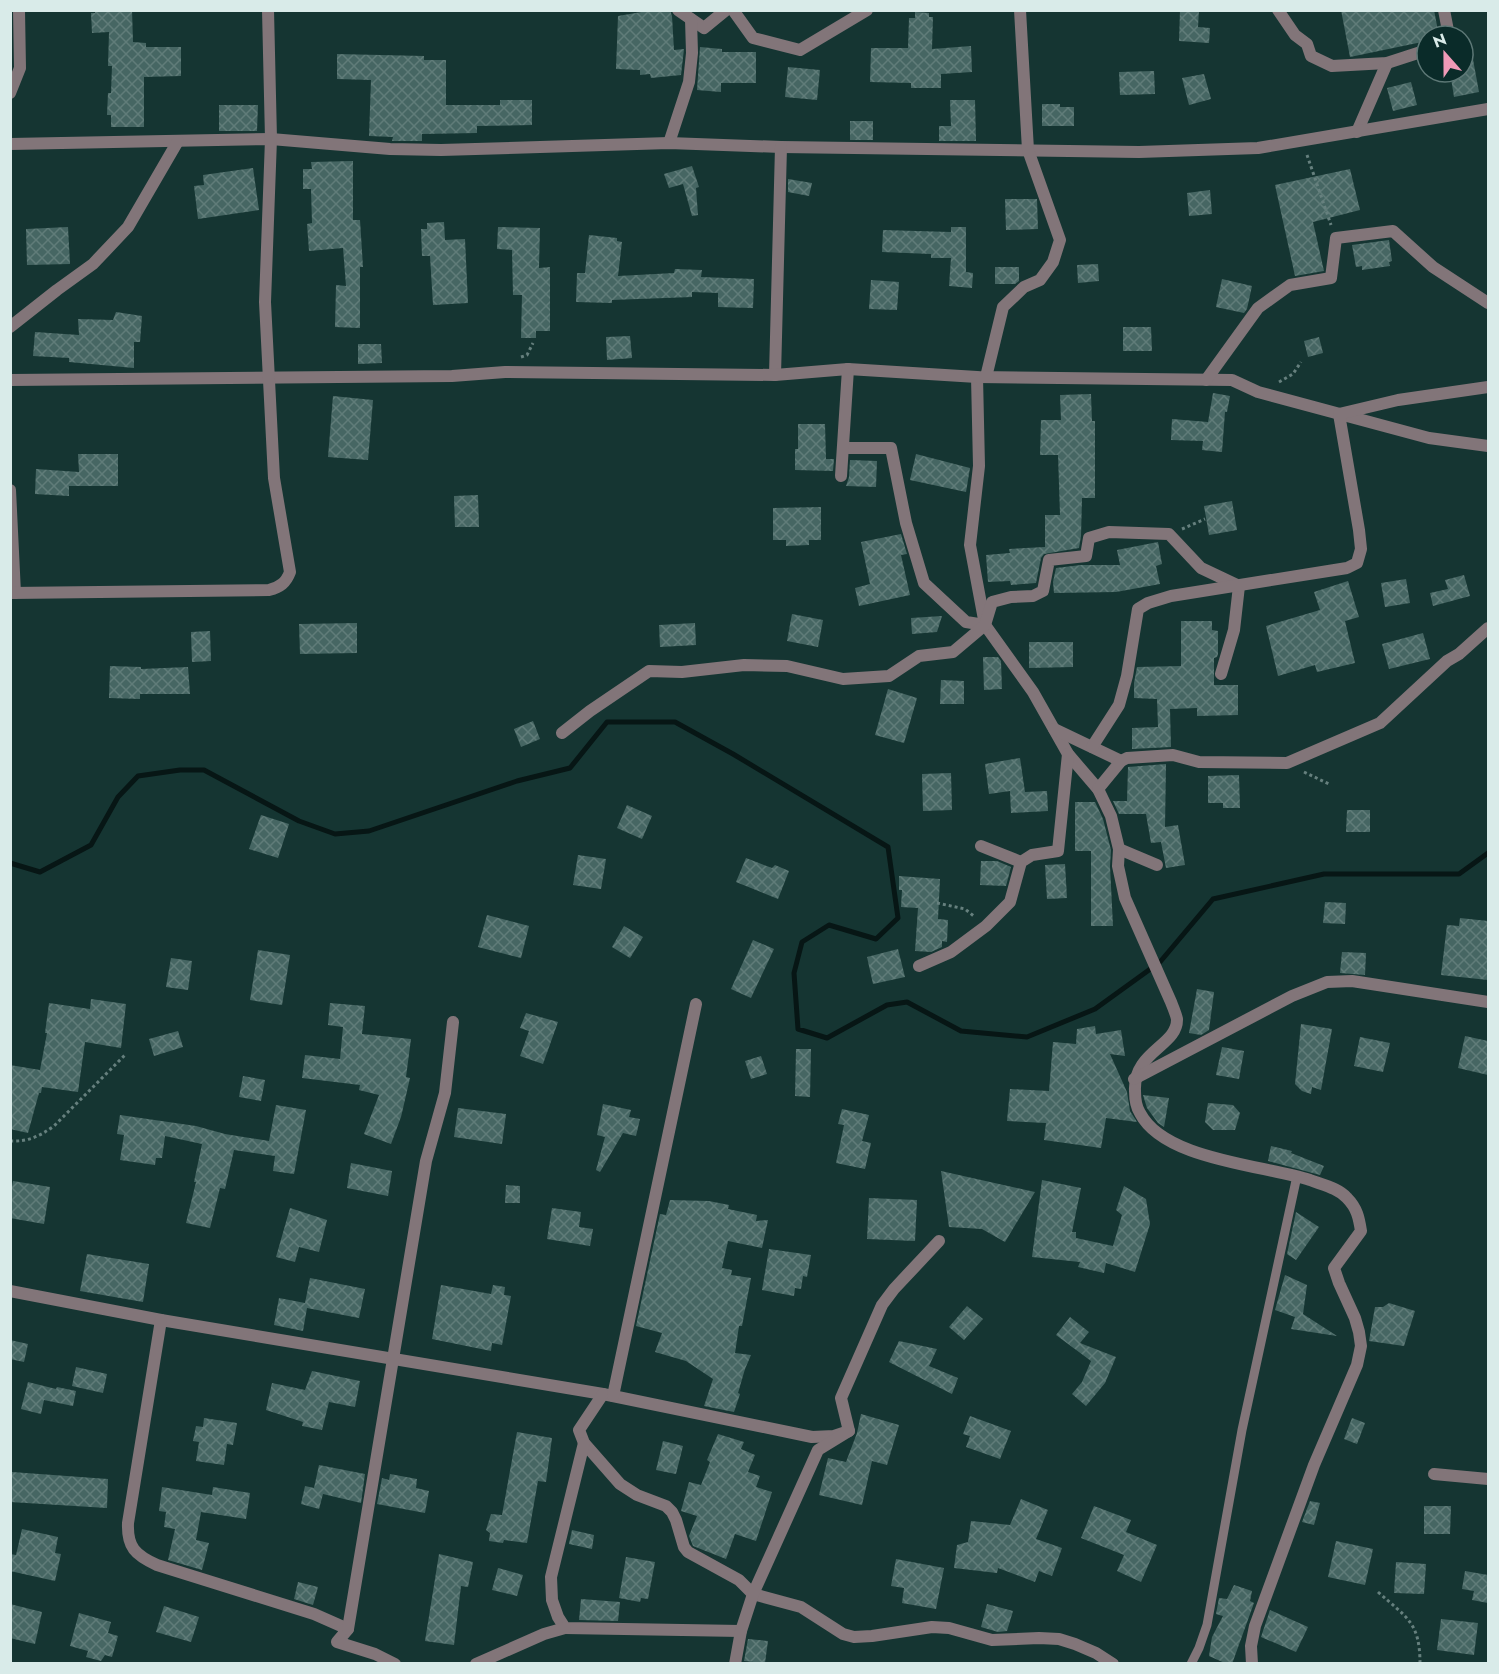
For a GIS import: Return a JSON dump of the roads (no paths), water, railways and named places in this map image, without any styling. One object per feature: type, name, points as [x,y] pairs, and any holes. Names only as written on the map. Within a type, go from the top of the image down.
[{"type":"street","points":[[10,93],[20,68],[19,10]]},
{"type":"street","points":[[10,490],[13,593],[269,590],[282,585],[290,572],[274,478],[265,302],[271,139],[268,10]]},
{"type":"street","points":[[678,10],[704,28],[726,10]]},
{"type":"street","points":[[733,10],[753,38],[801,50],[867,10]]},
{"type":"street","points":[[1020,10],[1029,150],[1060,240],[1053,262],[1040,280],[1024,287],[1003,307],[981,377],[979,466],[970,545],[985,625],[1033,692],[1068,754],[1098,789],[1111,816],[1119,849],[1118,866],[1125,898],[1177,1019],[1174,1030],[1141,1064],[1134,1079],[1140,1114],[1148,1126],[1162,1138],[1181,1148],[1297,1176],[1338,1191],[1347,1197],[1358,1213],[1361,1231],[1334,1268],[1356,1318],[1361,1346],[1357,1365],[1314,1465],[1256,1626],[1251,1646],[1252,1664]]},
{"type":"street","points":[[1278,10],[1295,35],[1307,44],[1311,56],[1332,66],[1387,63],[1415,54]]},
{"type":"street","points":[[669,143],[688,82],[692,53],[691,19]]},
{"type":"street","points":[[1357,132],[1387,63]]},
{"type":"street","points":[[10,144],[271,139],[390,149],[441,150],[669,143],[781,147],[1139,152],[1258,148],[1488,109]]},
{"type":"street","points":[[10,327],[93,264],[128,227],[178,141]]},
{"type":"street","points":[[775,375],[781,147]]},
{"type":"street","points":[[1206,380],[1258,308],[1290,285],[1332,278],[1336,238],[1393,231],[1433,267],[1488,303]]},
{"type":"street","points":[[10,380],[452,376],[506,372],[775,375],[848,369],[981,377],[1232,380],[1258,392],[1429,438],[1488,446]]},
{"type":"street","points":[[841,476],[848,369]]},
{"type":"street","points":[[1339,414],[1398,400],[1488,387]]},
{"type":"street","points":[[1092,747],[1119,705],[1127,676],[1138,609],[1148,603],[1171,596],[1347,568],[1357,563],[1361,549],[1359,530],[1339,414]]},
{"type":"street","points":[[843,448],[891,448],[906,523],[924,583],[966,622],[985,625]]},
{"type":"street","points":[[562,733],[649,671],[682,672],[744,665],[787,666],[843,679],[889,676],[919,657],[953,652],[985,625],[992,602],[1011,597],[1034,596],[1043,591],[1049,560],[1086,556],[1089,538],[1109,532],[1169,534],[1201,568],[1239,586]]},
{"type":"street","points":[[1221,674],[1234,630],[1239,586]]},
{"type":"street","points":[[1098,789],[1121,761],[1127,758],[1173,755],[1199,762],[1287,763],[1380,723],[1488,628]]},
{"type":"street","points":[[1052,729],[1121,761]]},
{"type":"street","points":[[919,966],[951,952],[986,926],[1010,902],[1021,862],[1032,855],[1058,851],[1068,754]]},
{"type":"street","points":[[981,846],[1021,862]]},
{"type":"street","points":[[1119,849],[1157,865]]},
{"type":"street","points":[[1134,1079],[1299,993],[1327,982],[1352,981],[1488,1002]]},
{"type":"street","points":[[696,1004],[608,1395],[579,1430],[584,1443],[620,1484],[636,1495],[666,1506],[676,1520],[681,1541],[688,1552],[739,1580],[753,1594],[801,1607],[843,1634],[854,1637],[872,1636],[932,1627],[949,1628],[992,1640],[1039,1638],[1059,1640],[1096,1653],[1113,1664]]},
{"type":"street","points":[[395,1664],[375,1654],[337,1642],[348,1629],[426,1161],[445,1093],[453,1022]]},
{"type":"street","points":[[849,1431],[840,1398],[882,1305],[939,1241]]},
{"type":"street","points":[[10,1292],[161,1320],[608,1395],[812,1437],[834,1436],[849,1431]]},
{"type":"street","points":[[161,1320],[128,1523],[132,1548],[142,1558],[157,1565],[314,1614],[348,1629]]},
{"type":"street","points":[[735,1664],[741,1631],[753,1594],[818,1450],[849,1431]]},
{"type":"street","points":[[565,1628],[552,1600],[551,1577],[584,1443]]},
{"type":"street","points":[[1434,1474],[1488,1479]]},
{"type":"street","points":[[476,1664],[544,1634],[565,1628],[741,1631]]},
{"type":"lane","points":[[1191,1664],[1207,1625],[1242,1430],[1297,1176]]},
{"type":"waterway","points":[[10,863],[40,872],[91,845],[118,797],[138,776],[180,770],[204,770],[299,821],[335,834],[369,831],[517,781],[570,768],[607,722],[675,722],[888,847],[898,918],[876,939],[829,925],[802,942],[794,973],[798,1029],[827,1038],[887,1005],[907,1002],[961,1031],[1027,1037],[1095,1009],[1160,962],[1213,899],[1324,874],[1459,874],[1488,853]]}]
